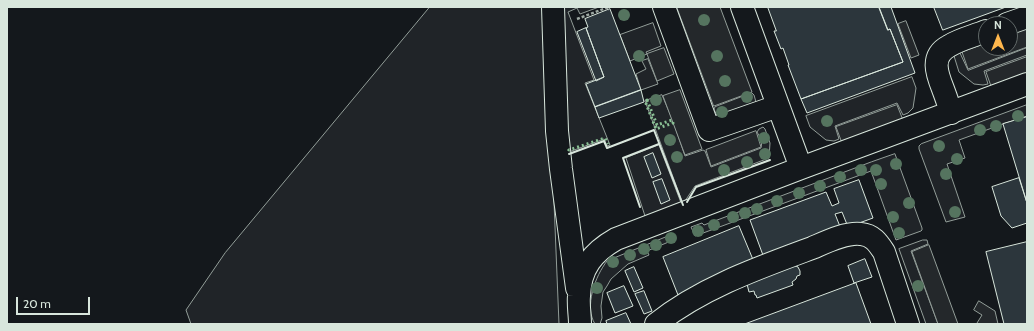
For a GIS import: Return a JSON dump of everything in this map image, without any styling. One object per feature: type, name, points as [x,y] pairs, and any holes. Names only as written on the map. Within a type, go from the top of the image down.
[{"type":"lane","points":[[553,7],[557,131],[578,297],[580,324]]},
{"type":"lane","points":[[664,7],[710,130],[778,106]]},
{"type":"lane","points":[[742,7],[801,168]]},
{"type":"lane","points":[[951,112],[938,77],[938,57],[941,51],[947,46],[978,34]]},
{"type":"lane","points":[[578,297],[582,276],[586,266],[592,257],[616,239],[1027,84]]},
{"type":"lane","points":[[656,324],[690,301],[742,275],[844,236],[860,234],[874,238],[884,252],[908,324]]},
{"type":"path","points":[[582,17],[608,8],[609,10]]},
{"type":"shaded area","points":[[430,7],[546,7],[559,324],[191,324],[186,310],[225,253]]},
{"type":"shaded area","points":[[561,7],[599,7],[580,14],[577,8],[568,12],[594,80],[585,83],[610,145],[607,146],[604,139],[569,152]]},
{"type":"shaded area","points":[[677,7],[720,7],[752,92],[714,106]]},
{"type":"shaded area","points":[[906,21],[919,55],[911,58],[898,24]]},
{"type":"shaded area","points":[[653,23],[661,46],[630,61],[620,35]]},
{"type":"shaded area","points":[[1027,28],[1027,47],[1018,50],[1018,31]]},
{"type":"shaded area","points":[[978,46],[978,56],[1003,56],[968,69],[962,52]]},
{"type":"shaded area","points":[[664,48],[674,74],[657,81],[647,54]]},
{"type":"shaded area","points":[[1027,48],[1027,55],[984,71],[988,84],[983,85],[974,84],[959,72],[954,56],[960,53],[968,70],[1006,56],[1018,56],[1018,51]]},
{"type":"shaded area","points":[[1027,57],[1027,76],[992,89],[986,72]]},
{"type":"shaded area","points":[[648,59],[658,84],[641,90],[636,74],[646,69],[642,61]]},
{"type":"shaded area","points":[[912,77],[916,88],[913,108],[908,113],[903,115],[897,103],[835,126],[839,139],[834,141],[826,140],[810,127],[806,116]]},
{"type":"shaded area","points":[[680,90],[702,149],[685,155],[663,96]]},
{"type":"shaded area","points":[[752,93],[756,102],[717,116],[714,109],[715,107]]},
{"type":"shaded area","points":[[662,95],[685,156],[703,150],[705,151],[711,167],[761,148],[762,141],[757,132],[763,127],[770,143],[769,158],[695,186],[683,204],[645,101]]},
{"type":"shaded area","points":[[897,105],[903,120],[842,143],[836,127]]},
{"type":"shaded area","points":[[1027,105],[1027,116],[959,140],[965,158],[947,164],[965,217],[946,222],[919,146]]},
{"type":"shaded area","points":[[756,131],[761,147],[711,166],[706,150]]},
{"type":"shaded area","points":[[659,145],[683,208],[646,219],[626,158]]},
{"type":"shaded area","points":[[895,154],[922,228],[921,231],[896,240],[871,171],[695,236],[691,227],[702,223],[704,225]]},
{"type":"shaded area","points":[[669,236],[671,241],[647,251],[649,255],[628,264],[611,279],[603,292],[601,306],[602,318],[600,324],[595,324],[591,309],[592,292],[595,283],[607,261]]},
{"type":"shaded area","points":[[923,240],[927,240],[928,244],[911,251],[938,324],[926,324],[899,249]]},
{"type":"shaded area","points":[[929,245],[958,324],[938,324],[912,252]]},
{"type":"shaded area","points":[[979,301],[995,311],[998,324],[977,323],[982,315],[974,310]]},
{"type":"building","points":[[768,7],[879,7],[888,30],[890,29],[903,62],[801,99],[783,48],[781,49],[774,31],[776,31]]},
{"type":"building","points":[[879,7],[891,7],[915,73],[807,113],[801,99],[903,62],[890,29],[888,30]]},
{"type":"building","points":[[934,7],[1006,7],[978,16],[943,30]]},
{"type":"building","points":[[610,9],[641,90],[595,107],[586,84],[604,77],[586,28],[588,27],[585,19]]},
{"type":"building","points":[[586,28],[604,77],[596,81],[577,32]]},
{"type":"building","points":[[641,90],[644,102],[599,118],[595,107]]},
{"type":"building","points":[[1027,117],[1027,203],[1003,124]]},
{"type":"building","points":[[653,153],[661,174],[652,178],[644,157]]},
{"type":"building","points":[[1019,178],[1027,203],[1027,223],[1012,228],[1001,216],[992,187]]},
{"type":"building","points":[[662,179],[670,200],[661,204],[653,182]]},
{"type":"building","points":[[859,180],[873,218],[848,227],[842,212],[835,214],[841,229],[764,258],[750,220],[826,192],[832,206],[839,203],[834,189]]},
{"type":"building","points":[[739,226],[754,262],[678,295],[663,257]]},
{"type":"building","points":[[1027,242],[1027,324],[1004,324],[986,252]]},
{"type":"building","points":[[865,259],[872,277],[854,283],[848,266]]},
{"type":"building","points":[[794,266],[798,267],[800,275],[797,276],[792,282],[793,285],[757,298],[754,291],[749,292],[747,284]]},
{"type":"building","points":[[634,267],[643,288],[634,292],[625,271]]},
{"type":"building","points":[[856,283],[871,324],[745,324]]},
{"type":"building","points":[[624,286],[633,306],[615,313],[607,293]]},
{"type":"building","points":[[644,291],[652,311],[644,314],[635,294]]},
{"type":"building","points":[[626,313],[631,324],[607,324],[606,321]]},
{"type":"hedge","points":[[647,100],[657,125],[672,120],[673,123],[656,129],[645,101],[647,100]]},
{"type":"hedge","points":[[568,149],[569,150],[605,138],[608,144]]},
{"type":"wall","points":[[569,154],[604,141],[607,148],[654,130],[683,205]]},
{"type":"wall","points":[[640,207],[623,158],[659,144]]},
{"type":"wall","points":[[687,202],[696,187],[770,160]]}]
